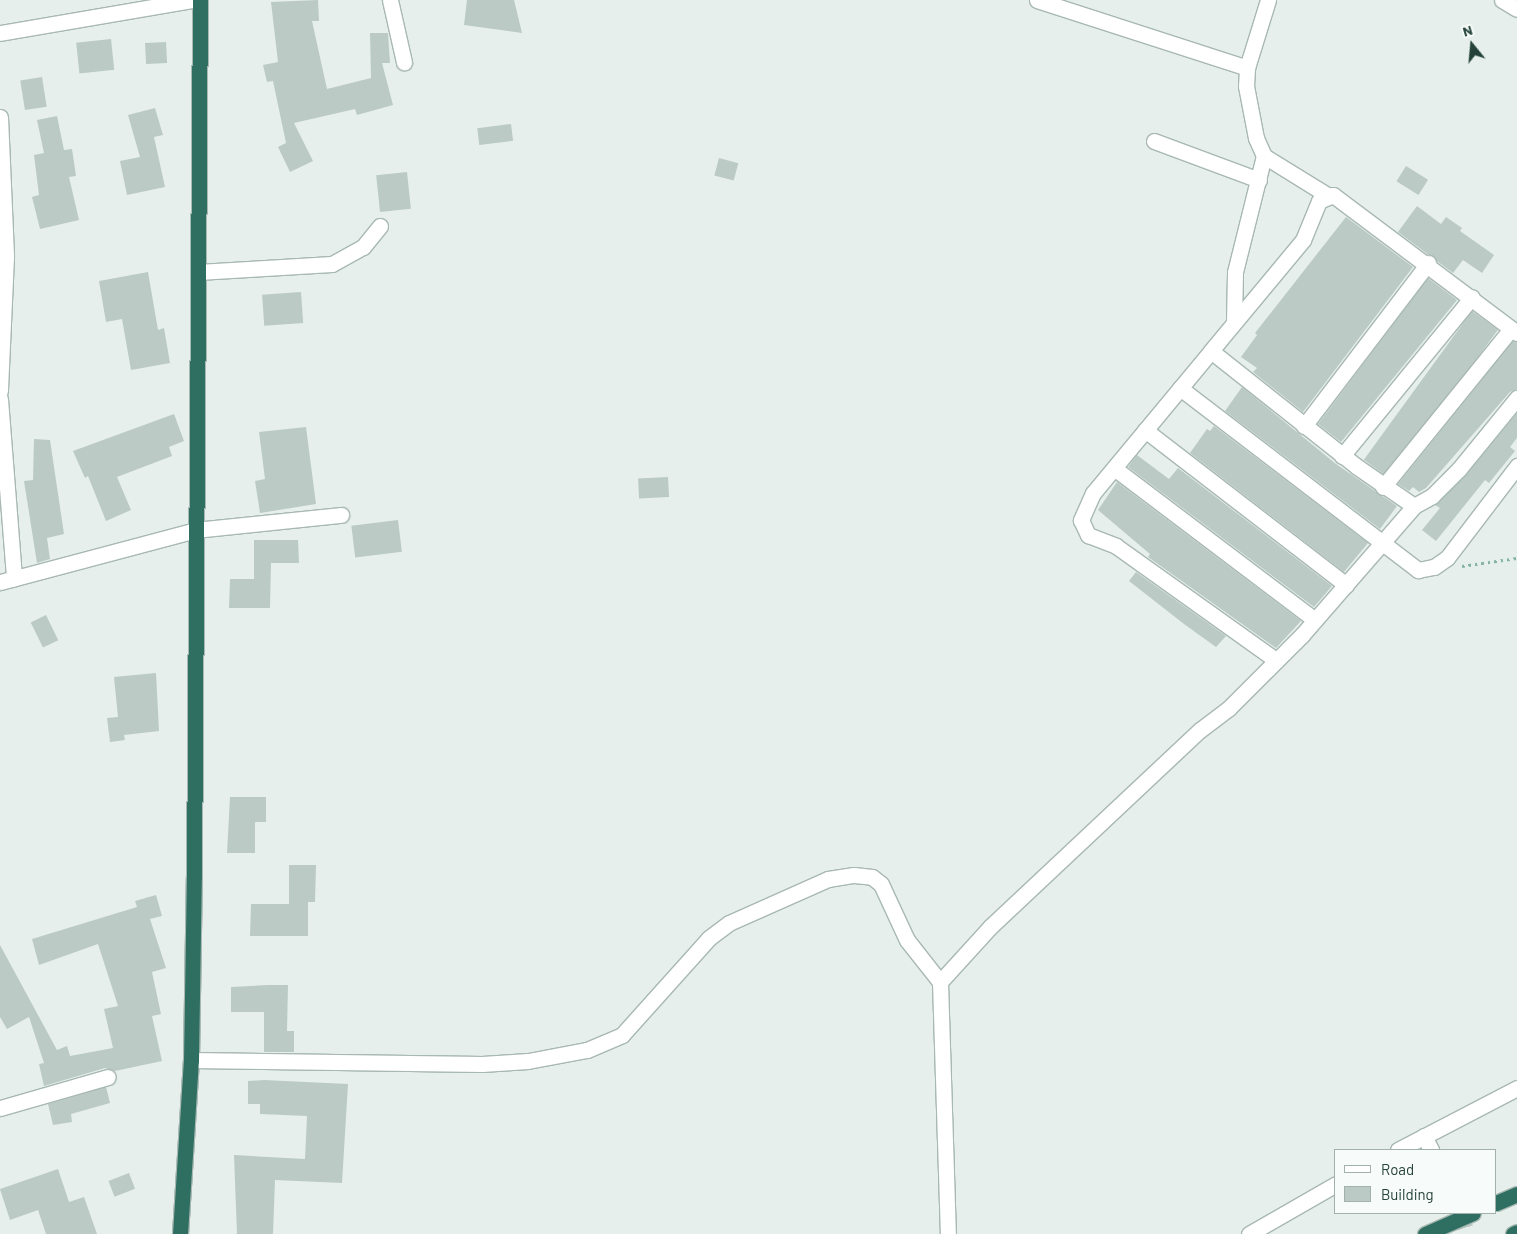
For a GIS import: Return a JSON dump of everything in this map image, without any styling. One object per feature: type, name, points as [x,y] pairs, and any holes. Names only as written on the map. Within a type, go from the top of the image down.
[{"type":"highway","points":[[180,1234],[191,1060],[200,0]]},
{"type":"highway","points":[[1497,1203],[1517,1194]]},
{"type":"highway","points":[[1425,1234],[1471,1214]]},
{"type":"highway","points":[[1513,1234],[1517,1232]]},
{"type":"street","points":[[0,34],[193,0]]},
{"type":"street","points":[[390,0],[404,62]]},
{"type":"street","points":[[1037,0],[1247,68]]},
{"type":"street","points":[[1234,321],[1235,272],[1264,156],[1252,124],[1247,68],[1268,0]]},
{"type":"street","points":[[1502,0],[1517,8]]},
{"type":"street","points":[[0,117],[3,258],[0,391]]},
{"type":"street","points":[[1154,141],[1259,180]]},
{"type":"street","points":[[1264,156],[1327,195],[1337,196],[1428,263],[1514,331],[1383,487]]},
{"type":"street","points":[[1276,660],[1116,546],[1088,535],[1082,528],[1083,510],[1114,468],[1234,321],[1297,249],[1316,206],[1327,195]]},
{"type":"street","points":[[198,272],[332,264],[363,247],[380,226]]},
{"type":"street","points":[[1304,426],[1428,263]]},
{"type":"street","points":[[1342,456],[1472,298]]},
{"type":"street","points":[[1211,350],[1342,456],[1383,487],[1414,506]]},
{"type":"street","points":[[1180,388],[1380,544],[1418,570],[1434,567],[1447,558],[1517,466]]},
{"type":"street","points":[[940,982],[990,927],[1276,660],[1315,620],[1414,506],[1432,496],[1459,469],[1517,398]]},
{"type":"street","points":[[0,399],[7,580],[195,530],[341,515]]},
{"type":"street","points":[[1145,430],[1346,585]]},
{"type":"street","points":[[1114,468],[1315,620]]},
{"type":"street","points":[[191,1060],[482,1064],[528,1061],[587,1050],[622,1034],[709,938],[729,923],[840,876],[872,878],[881,884],[907,940],[940,982],[948,1234]]},
{"type":"street","points":[[0,1108],[108,1077]]},
{"type":"street","points":[[1400,1149],[1517,1088]]},
{"type":"street","points":[[1424,1136],[1431,1149]]},
{"type":"street","points":[[1249,1234],[1334,1185]]},
{"type":"path","points":[[1434,567],[1517,558]]},
{"type":"building","points":[[318,0],[319,21],[312,21],[327,89],[371,78],[370,33],[388,33],[390,63],[382,63],[393,105],[357,115],[355,109],[294,123],[313,161],[290,172],[278,147],[286,143],[273,81],[267,82],[263,65],[278,62],[271,2]]},
{"type":"building","points":[[467,0],[514,0],[522,33],[464,25]]},
{"type":"building","points":[[111,39],[114,70],[79,73],[76,43]]},
{"type":"building","points":[[166,42],[167,63],[146,64],[145,43]]},
{"type":"building","points":[[42,77],[47,107],[25,110],[20,80]]},
{"type":"building","points":[[155,108],[163,135],[154,137],[165,187],[127,195],[120,161],[140,157],[128,115]]},
{"type":"building","points":[[57,116],[64,150],[72,149],[76,176],[69,177],[79,220],[40,229],[32,197],[39,195],[34,155],[44,153],[37,120]]},
{"type":"building","points":[[511,124],[513,141],[479,145],[477,128]]},
{"type":"building","points":[[719,158],[738,163],[734,181],[714,175]]},
{"type":"building","points":[[1406,166],[1428,180],[1419,195],[1396,181]]},
{"type":"building","points":[[407,172],[411,209],[380,212],[376,175]]},
{"type":"building","points":[[1417,206],[1441,224],[1446,217],[1462,228],[1460,231],[1494,255],[1482,273],[1463,260],[1453,273],[1398,232]]},
{"type":"building","points":[[1346,217],[1413,267],[1303,412],[1253,372],[1257,368],[1241,357],[1257,335],[1255,333]]},
{"type":"building","points":[[148,272],[158,330],[164,328],[170,363],[131,370],[122,319],[106,322],[99,281]]},
{"type":"building","points":[[1428,278],[1457,300],[1341,442],[1318,424]]},
{"type":"building","points":[[301,292],[303,323],[264,326],[262,295]]},
{"type":"building","points":[[1472,311],[1498,330],[1390,479],[1364,460]]},
{"type":"building","points":[[1513,341],[1517,342],[1517,389],[1510,392],[1426,488],[1419,492],[1413,487],[1409,491],[1398,484]]},
{"type":"building","points":[[1242,387],[1336,464],[1397,506],[1380,529],[1225,411]]},
{"type":"building","points":[[1517,413],[1517,438],[1510,447],[1515,451],[1489,483],[1485,480],[1436,541],[1422,530],[1440,508],[1435,505],[1466,475]]},
{"type":"building","points":[[174,414],[184,441],[169,447],[172,456],[117,477],[131,510],[106,521],[88,476],[85,478],[73,451]]},
{"type":"building","points":[[1214,426],[1368,543],[1344,572],[1190,453],[1207,429],[1210,431]]},
{"type":"building","points":[[306,427],[316,504],[260,513],[255,481],[265,479],[259,432]]},
{"type":"building","points":[[34,439],[50,440],[64,534],[47,538],[50,559],[37,563],[24,481],[33,480]]},
{"type":"building","points":[[1137,455],[1169,479],[1178,468],[1332,586],[1314,607],[1128,467]]},
{"type":"building","points":[[668,477],[669,497],[639,499],[638,479]]},
{"type":"building","points":[[1117,482],[1301,621],[1276,648],[1148,557],[1150,554],[1098,510]]},
{"type":"building","points":[[398,520],[402,552],[355,557],[351,526]]},
{"type":"building","points":[[254,540],[298,540],[299,563],[271,563],[270,608],[229,608],[230,579],[254,579]]},
{"type":"building","points":[[1136,572],[1226,636],[1216,647],[1129,581]]},
{"type":"building","points":[[46,615],[58,640],[43,648],[31,622]]},
{"type":"building","points":[[156,673],[159,731],[124,735],[125,740],[110,742],[107,718],[118,717],[114,677]]},
{"type":"building","points":[[230,797],[266,797],[266,822],[255,822],[255,853],[227,853]]},
{"type":"building","points":[[289,865],[316,865],[315,902],[308,902],[308,936],[250,936],[251,904],[289,904]]},
{"type":"building","points":[[156,895],[162,916],[150,919],[166,968],[152,972],[161,1014],[152,1016],[162,1061],[115,1071],[105,1068],[44,1086],[39,1064],[44,1063],[29,1017],[7,1029],[0,1017],[0,945],[57,1050],[67,1046],[70,1056],[113,1048],[104,1009],[118,1006],[98,944],[39,965],[32,939],[137,907],[135,901]]},
{"type":"building","points":[[288,985],[287,1031],[294,1031],[294,1052],[264,1052],[264,1012],[231,1012],[231,987]]},
{"type":"building","points":[[248,1081],[348,1084],[342,1183],[275,1180],[273,1234],[237,1234],[234,1155],[305,1159],[307,1116],[260,1114],[260,1104],[248,1104]]},
{"type":"building","points":[[106,1087],[110,1103],[71,1114],[72,1122],[53,1125],[48,1104]]},
{"type":"building","points":[[58,1169],[69,1202],[84,1197],[97,1234],[46,1234],[38,1210],[10,1220],[0,1189]]},
{"type":"building","points":[[129,1173],[135,1189],[115,1197],[108,1181]]},
{"type":"tunnel","points":[[1461,1214],[1468,1234]]}]
